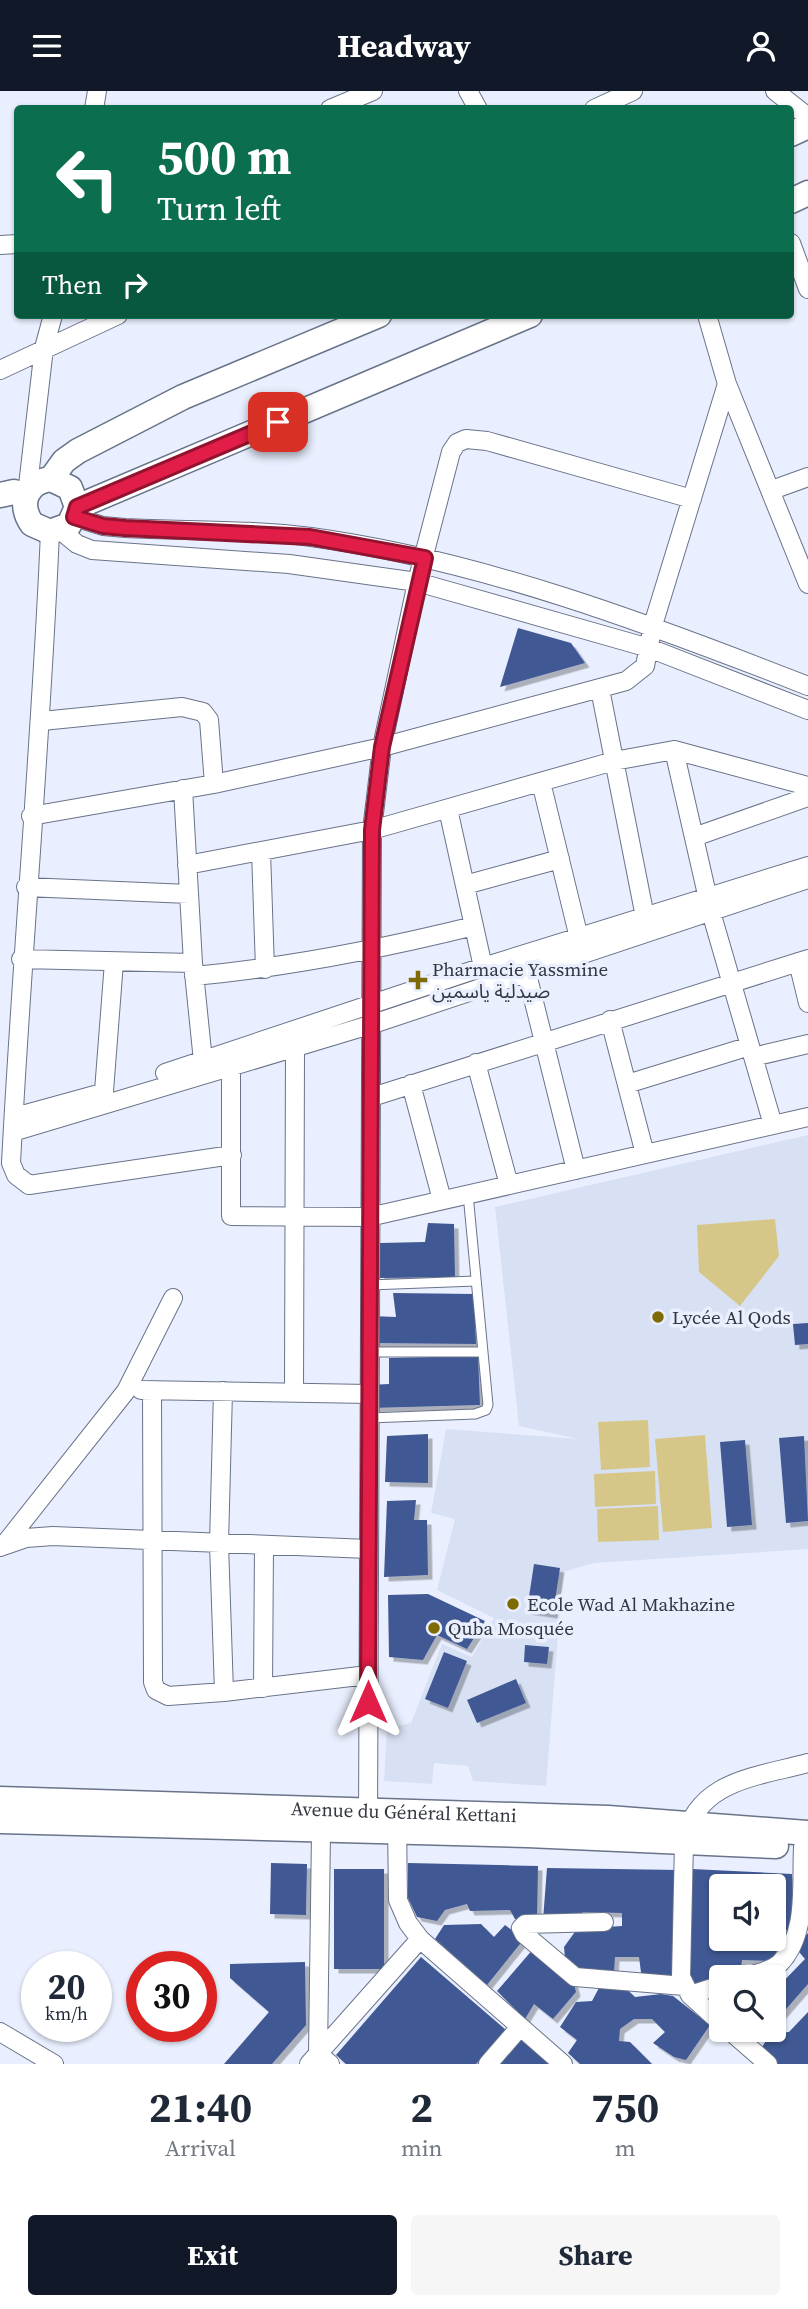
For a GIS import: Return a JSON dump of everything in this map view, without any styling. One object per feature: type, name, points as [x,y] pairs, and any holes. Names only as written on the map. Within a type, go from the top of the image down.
[{"type":"street","points":[[603,105],[633,91]]},
{"type":"street","points":[[775,91],[793,105]]},
{"type":"street","points":[[340,103],[371,96]]},
{"type":"street","points":[[794,106],[808,117]]},
{"type":"street","points":[[794,254],[803,288]]},
{"type":"street","points":[[52,319],[44,348],[35,438],[24,506],[32,524],[65,522],[125,528],[310,537],[425,558],[653,625],[808,686]]},
{"type":"street","points":[[0,370],[109,319]]},
{"type":"street","points":[[50,479],[64,461],[78,451],[183,397],[369,319]]},
{"type":"street","points":[[65,522],[521,319]]},
{"type":"street","points":[[712,319],[727,384],[808,584]]},
{"type":"street","points":[[31,816],[214,784],[382,747],[600,689],[626,681],[638,674],[645,666],[653,625],[727,384]]},
{"type":"street","points":[[35,438],[50,479]]},
{"type":"street","points":[[368,1821],[372,830],[382,747],[417,582],[452,452],[457,443],[466,439],[506,446],[692,499]]},
{"type":"street","points":[[772,490],[808,477]]},
{"type":"street","points":[[26,495],[40,481],[50,479],[70,488],[31,816],[11,1163],[16,1175],[30,1185],[232,1155]]},
{"type":"street","points":[[0,495],[14,492],[26,495]]},
{"type":"street","points":[[65,522],[77,544],[92,550],[289,564],[417,582],[649,648],[808,710]]},
{"type":"street","points":[[600,689],[645,917]]},
{"type":"street","points":[[42,721],[182,708],[203,712],[209,720],[214,784]]},
{"type":"street","points":[[674,750],[710,905],[772,1125]]},
{"type":"street","points":[[187,865],[372,830],[614,761],[674,750],[808,786]]},
{"type":"street","points":[[541,782],[579,938]]},
{"type":"street","points":[[183,789],[194,970],[204,1067]]},
{"type":"street","points":[[694,838],[808,797]]},
{"type":"street","points":[[448,809],[483,967]]},
{"type":"street","points":[[261,851],[265,969]]},
{"type":"street","points":[[465,885],[560,859]]},
{"type":"street","points":[[204,1067],[231,1065],[295,1047],[527,973],[808,866]]},
{"type":"street","points":[[14,1125],[204,1067],[373,1004],[483,967],[645,917],[710,905],[808,879]]},
{"type":"street","points":[[26,887],[189,894]]},
{"type":"street","points":[[21,959],[114,962],[194,970],[265,969],[373,951],[474,926]]},
{"type":"street","points":[[522,955],[576,1170]]},
{"type":"street","points":[[372,1097],[803,960],[808,1003]]},
{"type":"street","points":[[103,1098],[114,962]]},
{"type":"street","points":[[610,1020],[645,1154]]},
{"type":"street","points":[[627,1084],[751,1051],[808,1044]]},
{"type":"street","points":[[294,1392],[295,1047]]},
{"type":"street","points":[[476,1063],[509,1185]]},
{"type":"street","points":[[231,1065],[231,1216],[369,1217],[808,1117]]},
{"type":"street","points":[[411,1084],[442,1200]]},
{"type":"street","points":[[1,1547],[126,1391],[173,1298]]},
{"type":"street","points":[[152,1390],[153,1682],[156,1690],[168,1696],[368,1675]]},
{"type":"street","points":[[126,1391],[369,1394]]},
{"type":"street","points":[[223,1391],[219,1544],[224,1692]]},
{"type":"street","points":[[1,1547],[26,1538],[53,1536],[368,1549]]},
{"type":"street","points":[[263,1688],[264,1546]]},
{"type":"street","points":[[709,2011],[687,1991],[686,1833],[703,1803],[720,1788],[808,1763]]},
{"type":"street","name":"Avenue du Général Kettani","points":[[0,1799],[368,1821],[686,1833],[806,1843]]},
{"type":"street","name":"Avenue du Général Kettani","points":[[0,1821],[321,1832],[368,1821]]},
{"type":"street","points":[[397,1822],[398,1900],[401,1911],[420,1940],[563,2064]]},
{"type":"street","points":[[319,2061],[321,1832]]},
{"type":"street","points":[[774,1965],[779,1963],[794,1941],[799,1922],[806,1843]]},
{"type":"street","points":[[604,1922],[525,1924],[521,1928],[524,1934],[575,1977],[687,1991],[709,1987]]},
{"type":"street","points":[[319,2061],[420,1940]]},
{"type":"street","points":[[488,2064],[520,2027]]},
{"type":"street","points":[[0,2032],[54,2064]]},
{"type":"street","points":[[743,2042],[768,2064]]},
{"type":"lane","points":[[369,1418],[475,1414],[485,1410],[488,1405],[468,1194]]},
{"type":"lane","points":[[369,1285],[476,1281]]},
{"type":"lane","points":[[369,1352],[482,1352]]},
{"type":"shaded area","name":"Lycée Al Qods","points":[[808,1135],[808,1549],[594,1563],[563,1572],[546,1786],[473,1781],[468,1766],[434,1763],[432,1784],[384,1781],[387,1728],[411,1723],[442,1644],[472,1657],[494,1618],[437,1590],[455,1519],[431,1513],[446,1429],[579,1439],[519,1426],[495,1207]]},
{"type":"shaded area","points":[[775,1219],[779,1256],[740,1306],[699,1272],[697,1225]]},
{"type":"shaded area","points":[[648,1420],[650,1467],[601,1470],[598,1422]]},
{"type":"shaded area","points":[[705,1435],[712,1528],[663,1532],[655,1439]]},
{"type":"shaded area","points":[[655,1471],[656,1504],[595,1507],[594,1474]]},
{"type":"shaded area","points":[[658,1506],[659,1540],[598,1542],[597,1509]]},
{"type":"building","points":[[518,628],[571,643],[585,663],[500,687]]},
{"type":"building","points":[[428,1223],[454,1224],[455,1277],[380,1278],[380,1243],[425,1242]]},
{"type":"building","points":[[393,1293],[474,1294],[476,1344],[370,1343],[371,1316],[396,1317]]},
{"type":"building","points":[[808,1323],[808,1344],[795,1345],[793,1324]]},
{"type":"building","points":[[478,1356],[480,1405],[370,1408],[369,1385],[389,1384],[389,1358]]},
{"type":"building","points":[[428,1434],[428,1483],[385,1482],[387,1436]]},
{"type":"building","points":[[804,1436],[808,1521],[786,1523],[779,1438]]},
{"type":"building","points":[[745,1440],[752,1525],[727,1527],[720,1442]]},
{"type":"building","points":[[416,1500],[414,1520],[427,1520],[428,1575],[384,1577],[387,1501]]},
{"type":"building","points":[[534,1564],[560,1568],[553,1614],[527,1610]]},
{"type":"building","name":"Quba Mosquée","points":[[428,1594],[485,1621],[467,1649],[437,1635],[423,1660],[389,1657],[388,1595]]},
{"type":"building","points":[[525,1645],[549,1647],[547,1664],[524,1662]]},
{"type":"building","points":[[444,1652],[467,1661],[448,1708],[425,1699]]},
{"type":"building","points":[[516,1679],[526,1703],[477,1723],[467,1700]]},
{"type":"building","points":[[271,1863],[307,1864],[306,1915],[270,1914]]},
{"type":"building","points":[[408,1863],[538,1866],[537,1923],[515,1919],[510,1910],[470,1911],[467,1904],[445,1910],[437,1921],[417,1917],[408,1898]]},
{"type":"building","points":[[547,1868],[679,1870],[679,1980],[642,1980],[639,1957],[615,1957],[614,1973],[604,1976],[574,1967],[565,1958],[564,1947],[577,1929],[622,1926],[622,1913],[583,1912],[572,1922],[543,1920]]},
{"type":"building","points":[[334,1869],[384,1869],[384,1969],[334,1969]]},
{"type":"building","points":[[692,1869],[792,1874],[793,1931],[786,1930],[786,1874],[709,1874],[709,1951],[776,1951],[776,1961],[742,1960],[741,1965],[709,1965],[709,1984],[689,1983],[688,1875]]},
{"type":"building","points":[[481,1924],[494,1937],[505,1925],[524,1939],[487,1985],[435,1939],[444,1925]]},
{"type":"building","points":[[808,1933],[808,1984],[786,2009],[786,1979],[805,1959],[795,1947]]},
{"type":"building","points":[[534,1948],[572,1976],[576,1992],[553,2019],[534,2004],[525,2019],[497,1991]]},
{"type":"building","points":[[421,1957],[506,2030],[476,2064],[346,2064],[336,2055]]},
{"type":"building","points":[[305,1962],[306,2025],[272,2064],[224,2064],[269,2012],[230,1978],[230,1964]]},
{"type":"building","points":[[620,1983],[635,1997],[661,1994],[673,1996],[709,2026],[686,2060],[674,2057],[653,2043],[665,2032],[652,2019],[634,2019],[620,2029],[619,2041],[630,2042],[652,2064],[580,2064],[568,2053],[577,2040],[560,2027],[576,2002],[592,2001],[600,1986]]},
{"type":"building","points":[[808,2012],[808,2064],[776,2064],[760,2050],[765,2042],[786,2042],[786,2032]]},
{"type":"building","points":[[521,2038],[551,2064],[498,2064]]},
{"type":"place","name":"Pharmacie Yassmine صيدلية ياسمين","points":[[418,980]]},
{"type":"place","name":"Lycée Al Qods","points":[[658,1317]]},
{"type":"place","name":"Ecole Wad Al Makhazine","points":[[513,1604]]},
{"type":"place","name":"Quba Mosquée","points":[[434,1628]]},
{"type":"route","points":[[278,422],[77,507],[74,517],[103,526],[125,528],[310,537],[425,558],[417,582],[382,747],[372,830],[368,1702]]}]
